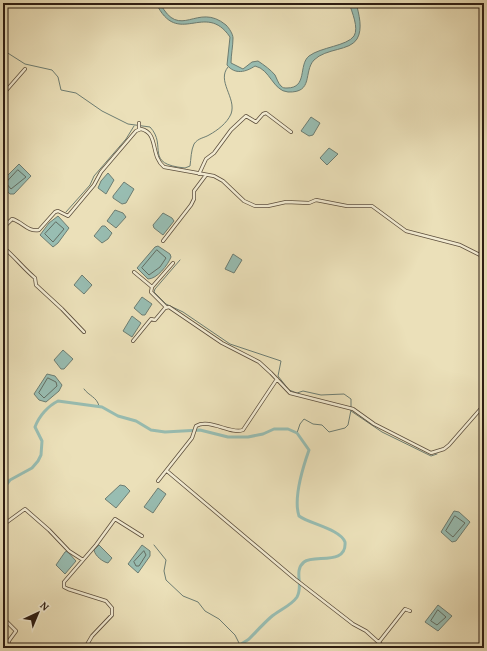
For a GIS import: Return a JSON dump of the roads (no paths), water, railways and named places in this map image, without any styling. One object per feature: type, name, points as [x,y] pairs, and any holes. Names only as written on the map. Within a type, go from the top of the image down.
[{"type":"street","points":[[4,93],[26,69]]},
{"type":"street","points":[[199,174],[206,159],[214,153],[231,130],[246,116],[256,122],[263,114],[266,113],[291,132]]},
{"type":"street","points":[[3,227],[12,219],[18,221],[28,229],[36,231],[42,228],[55,212],[58,211],[68,216],[94,185],[101,172],[139,126],[148,131],[152,136],[154,152],[162,166],[219,178],[244,201],[255,206],[268,206],[286,202],[309,203],[316,200],[347,206],[372,206],[406,231],[460,245],[484,257]]},
{"type":"street","points":[[163,241],[191,206],[194,200],[194,191],[206,175]]},
{"type":"street","points":[[3,247],[35,278],[36,285],[84,332]]},
{"type":"street","points":[[173,263],[152,287],[151,294],[166,307],[182,315],[222,342],[252,358],[292,394],[351,408],[374,424],[431,453],[444,449],[449,445],[484,404]]},
{"type":"street","points":[[134,272],[152,287]]},
{"type":"street","points":[[133,341],[151,319],[155,320],[166,307]]},
{"type":"street","points":[[158,481],[194,434],[195,427],[198,424],[213,425],[238,431],[243,430],[277,379]]},
{"type":"street","points":[[167,471],[295,579],[385,648]]},
{"type":"street","points":[[3,525],[25,509],[49,530],[69,551],[83,560]]},
{"type":"street","points":[[85,648],[92,636],[113,612],[106,601],[72,591],[64,587],[66,579],[115,519],[142,536]]},
{"type":"street","points":[[379,642],[405,609],[410,611]]},
{"type":"street","points":[[3,618],[16,631],[8,642],[12,648]]},
{"type":"water","points":[[156,3],[160,3],[167,14],[175,20],[182,21],[206,17],[216,19],[226,25],[233,36],[231,63],[243,69],[252,62],[258,61],[275,75],[280,85],[284,88],[294,87],[298,84],[304,65],[309,56],[320,50],[346,42],[354,36],[356,29],[349,3],[356,3],[360,21],[360,31],[354,43],[349,46],[325,53],[314,60],[309,70],[305,85],[301,89],[288,92],[279,88],[260,68],[255,66],[241,72],[230,68],[227,65],[230,37],[221,27],[211,23],[201,22],[182,24],[173,23],[164,16]]},
{"type":"water","points":[[311,117],[320,123],[313,135],[309,136],[301,131]]},
{"type":"water","points":[[329,148],[338,154],[327,165],[320,158]]},
{"type":"water","points":[[19,164],[31,176],[14,194],[10,194],[3,188],[3,180]]},
{"type":"water","points":[[108,173],[114,180],[106,194],[98,188],[101,181]]},
{"type":"water","points":[[124,182],[134,189],[126,203],[122,204],[113,198],[113,196]]},
{"type":"water","points":[[115,210],[123,213],[126,217],[116,228],[107,221]]},
{"type":"water","points":[[163,213],[172,218],[174,221],[163,235],[154,228],[153,225]]},
{"type":"water","points":[[58,216],[69,228],[58,243],[53,247],[40,235],[49,223]]},
{"type":"water","points":[[102,226],[105,226],[112,233],[108,239],[102,243],[94,236]]},
{"type":"water","points":[[158,246],[170,254],[171,257],[162,271],[155,277],[148,279],[137,268],[155,247]]},
{"type":"water","points":[[233,254],[242,260],[234,273],[225,269]]},
{"type":"water","points":[[82,275],[92,285],[84,294],[74,285]]},
{"type":"water","points":[[142,297],[152,304],[145,315],[142,315],[134,308]]},
{"type":"water","points":[[132,316],[141,323],[132,337],[123,331]]},
{"type":"water","points":[[63,350],[73,359],[64,369],[61,369],[54,360]]},
{"type":"water","points":[[47,374],[55,376],[62,385],[59,391],[46,402],[39,400],[34,394]]},
{"type":"water","points":[[120,485],[125,486],[130,491],[116,508],[105,499]]},
{"type":"water","points":[[158,488],[166,494],[153,513],[144,507]]},
{"type":"water","points":[[454,511],[459,512],[470,522],[456,541],[452,542],[441,532]]},
{"type":"water","points":[[99,545],[112,558],[108,563],[100,558],[94,550]]},
{"type":"water","points":[[142,545],[150,551],[150,556],[138,573],[128,564]]},
{"type":"water","points":[[67,551],[76,561],[65,574],[56,565]]},
{"type":"water","points":[[438,605],[452,616],[438,631],[425,622]]},
{"type":"waterway","points":[[3,50],[25,64],[52,70],[58,77],[61,90],[76,93],[102,111],[128,124],[150,127],[155,134],[158,153],[164,163],[185,168],[190,166],[194,144],[199,139],[219,129],[231,114],[231,102],[224,78],[228,67]]},
{"type":"waterway","points":[[66,212],[90,185],[94,176],[126,139],[134,126]]},
{"type":"waterway","points":[[180,260],[154,292],[166,304],[183,312],[230,344],[281,361],[278,376],[289,390],[297,393],[303,391],[321,395],[344,394],[351,399],[351,407]]},
{"type":"waterway","points":[[84,389],[97,401],[99,406]]},
{"type":"waterway","points":[[3,489],[10,480],[32,468],[38,461],[41,455],[42,441],[35,427],[44,412],[58,401],[102,407],[118,416],[136,421],[151,430],[165,432],[200,430],[228,437],[248,437],[263,434],[274,429],[288,429],[297,433],[309,450],[298,492],[297,509],[299,516],[331,530],[342,537],[345,542],[344,549],[341,554],[336,557],[315,559],[304,562],[299,570],[300,588],[297,597],[292,603],[271,617],[249,639],[237,648]]},
{"type":"waterway","points":[[297,433],[300,424],[304,419],[313,424],[322,425],[329,432],[345,428],[348,425],[351,410]]},
{"type":"waterway","points":[[351,411],[382,432],[431,456],[437,454]]},
{"type":"waterway","points":[[154,545],[166,560],[164,571],[166,580],[183,596],[198,602],[205,611],[219,619],[235,635],[240,645]]}]
